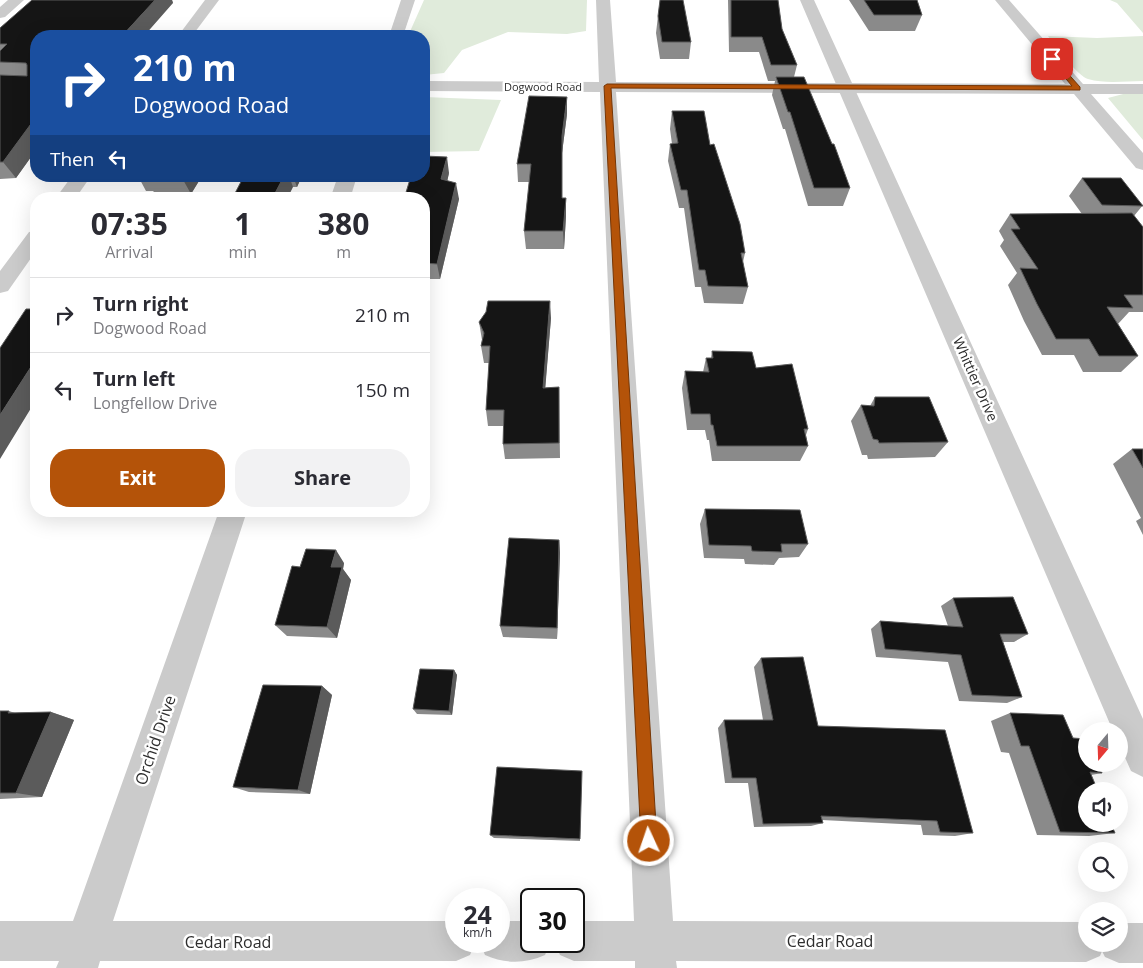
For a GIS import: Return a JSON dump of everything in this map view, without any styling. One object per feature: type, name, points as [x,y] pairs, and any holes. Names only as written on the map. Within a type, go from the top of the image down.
[{"type":"street","points":[[0,14],[16,0]]},
{"type":"street","points":[[190,30],[212,0]]},
{"type":"street","points":[[398,30],[408,0]]},
{"type":"street","points":[[603,0],[655,954]]},
{"type":"street","name":"Whittier Drive","points":[[807,0],[1143,758]]},
{"type":"street","points":[[1002,0],[1143,164]]},
{"type":"street","name":"Dogwood Road","points":[[430,86],[1143,89]]},
{"type":"street","points":[[0,286],[30,245]]},
{"type":"street","name":"Orchid Drive","points":[[82,955],[231,517]]},
{"type":"street","name":"Cedar Road","points":[[0,941],[82,955],[445,941]]},
{"type":"street","name":"Cedar Road","points":[[585,943],[655,954],[1078,942]]},
{"type":"street","points":[[1128,943],[1143,943]]},
{"type":"green space","points":[[424,0],[587,0],[586,31],[567,34],[508,32],[462,50],[444,73],[430,74],[430,30],[411,30]]},
{"type":"green space","points":[[1110,0],[1143,0],[1143,33],[1117,3]]},
{"type":"green space","points":[[1048,36],[1097,38],[1143,36],[1143,81],[1108,82],[1088,79],[1073,67]]},
{"type":"green space","points":[[1127,93],[1143,94],[1143,140],[1108,98]]},
{"type":"green space","points":[[430,97],[501,100],[479,151],[430,152]]},
{"type":"building","points":[[32,0],[155,0],[128,30],[30,30],[30,125],[3,162],[0,162],[0,75],[27,76],[27,65],[26,63],[0,62],[0,51],[7,44],[0,44],[0,28]]},
{"type":"building","points":[[660,0],[683,0],[691,42],[662,42],[658,16]]},
{"type":"building","points":[[731,0],[778,0],[782,29],[797,65],[771,65],[762,37],[731,37]]},
{"type":"building","points":[[864,0],[917,0],[922,15],[874,15]]},
{"type":"building","points":[[776,77],[804,77],[832,144],[834,144],[850,188],[814,188],[790,112],[788,112]]},
{"type":"building","points":[[529,96],[567,97],[562,136],[562,198],[566,198],[563,231],[524,231],[531,164],[517,164]]},
{"type":"building","points":[[672,111],[704,111],[710,145],[714,144],[740,224],[745,253],[741,253],[748,287],[708,286],[705,270],[699,270],[687,190],[681,190],[670,144],[678,143]]},
{"type":"building","points":[[430,156],[447,157],[441,179],[456,183],[437,264],[430,263],[430,192],[406,192],[409,182],[430,182]]},
{"type":"building","points":[[1082,178],[1121,178],[1143,206],[1102,205]]},
{"type":"building","points":[[241,182],[281,182],[276,192],[236,192]]},
{"type":"building","points":[[1132,213],[1143,227],[1143,295],[1124,295],[1133,308],[1107,307],[1138,356],[1099,356],[1089,339],[1056,339],[1020,268],[1038,269],[1011,229],[1020,229],[1010,214]]},
{"type":"building","points":[[488,301],[550,301],[543,388],[559,387],[559,443],[503,444],[504,410],[486,410],[490,346],[481,346],[484,333],[479,322],[486,312]]},
{"type":"building","points":[[26,309],[30,309],[30,368],[0,415],[0,348]]},
{"type":"building","points":[[712,351],[752,352],[756,368],[792,364],[808,429],[804,429],[808,446],[717,446],[710,414],[691,414],[685,371],[709,372],[706,358],[713,358]]},
{"type":"building","points":[[875,397],[929,397],[948,442],[879,443],[878,440],[873,439],[861,405],[874,406]]},
{"type":"building","points":[[1132,449],[1143,449],[1143,468]]},
{"type":"building","points":[[705,509],[800,510],[808,544],[781,544],[782,552],[752,551],[751,546],[709,545]]},
{"type":"building","points":[[509,538],[559,540],[557,628],[500,626]]},
{"type":"building","points":[[306,549],[336,550],[331,567],[342,567],[327,627],[275,625],[292,566],[300,567]]},
{"type":"building","points":[[1013,597],[1028,634],[1000,634],[1022,697],[972,695],[961,655],[885,649],[880,621],[963,627],[953,598]]},
{"type":"building","points":[[803,657],[818,726],[945,730],[973,833],[940,832],[937,821],[821,816],[823,823],[763,824],[756,778],[732,778],[724,720],[773,720],[761,658]]},
{"type":"building","points":[[420,669],[454,670],[449,711],[413,709]]},
{"type":"building","points":[[263,685],[322,686],[298,790],[233,787]]},
{"type":"building","points":[[0,711],[9,711],[8,713],[51,712],[16,793],[0,793]]},
{"type":"building","points":[[1010,713],[1063,715],[1073,738],[1078,738],[1078,772],[1090,772],[1094,782],[1078,782],[1078,832],[1115,833],[1060,832],[1029,746],[1021,746]]},
{"type":"building","points":[[497,767],[582,771],[580,839],[490,835]]},
{"type":"route","points":[[649,841],[607,86],[1077,88],[1052,59]]}]
